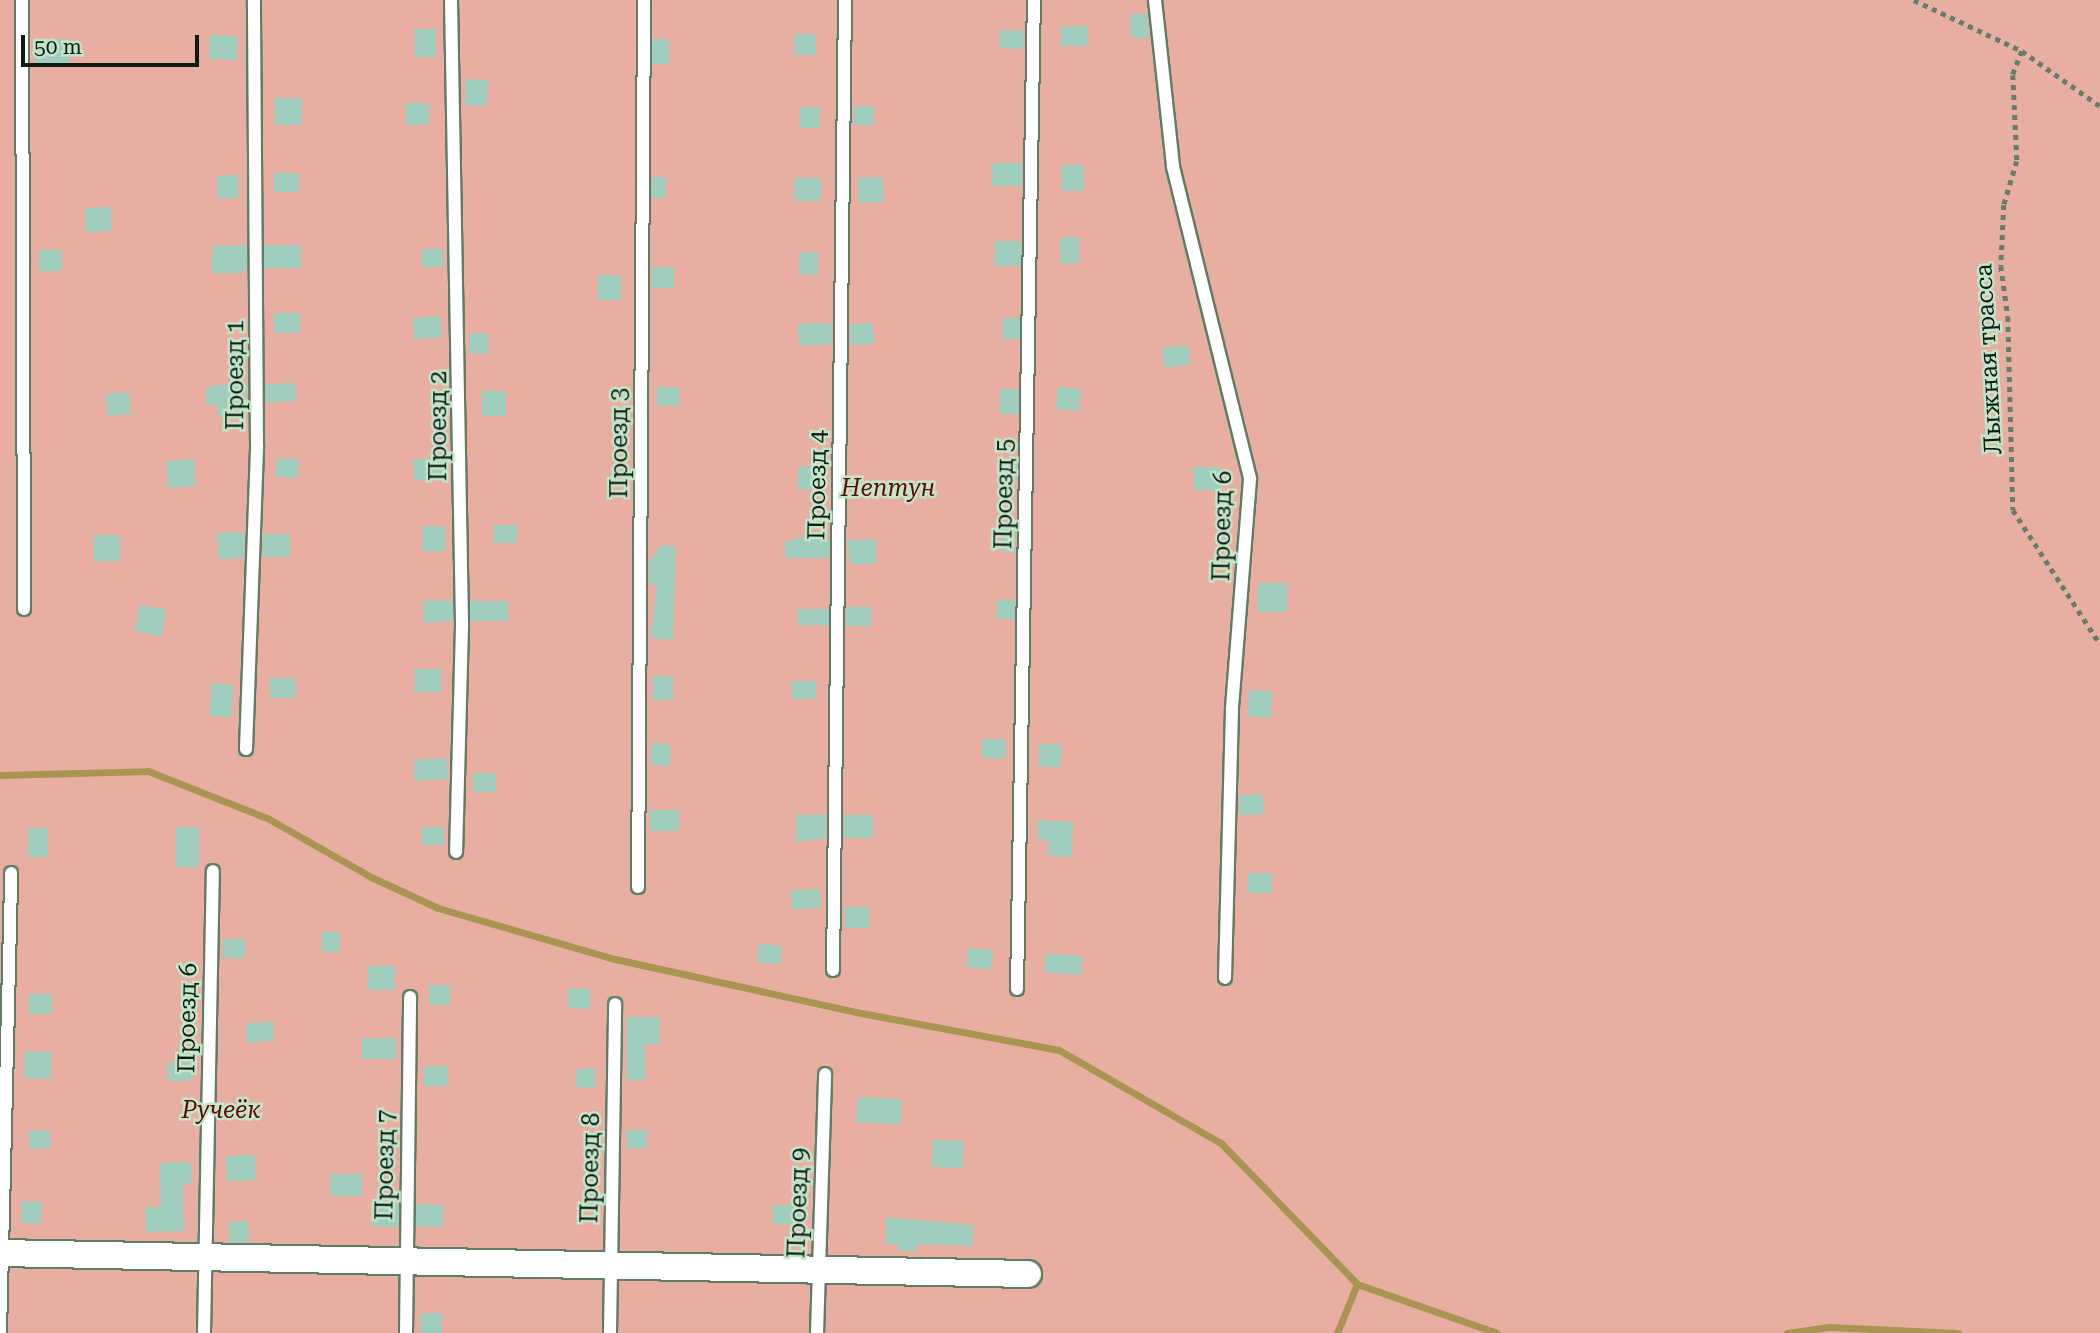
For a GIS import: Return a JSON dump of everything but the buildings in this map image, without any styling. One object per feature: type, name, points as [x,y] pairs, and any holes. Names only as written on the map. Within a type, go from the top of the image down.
[{"type":"street","points":[[1,1253],[1028,1274]]},
{"type":"lane","points":[[22,0],[24,609]]},
{"type":"lane","name":"Проезд 1","points":[[246,749],[257,444],[254,0]]},
{"type":"lane","name":"Проезд 2","points":[[451,0],[463,626],[456,852]]},
{"type":"lane","name":"Проезд 3","points":[[638,887],[644,0]]},
{"type":"lane","name":"Проезд 4","points":[[833,970],[845,0]]},
{"type":"lane","name":"Проезд 5","points":[[1017,989],[1034,0]]},
{"type":"lane","name":"Проезд 6","points":[[1155,0],[1173,167],[1250,479],[1232,710],[1225,978]]},
{"type":"lane","name":"Проезд 6","points":[[204,1333],[213,871]]},
{"type":"lane","points":[[0,1333],[11,873]]},
{"type":"lane","name":"Проезд 7","points":[[406,1333],[410,998]]},
{"type":"lane","name":"Проезд 8","points":[[610,1333],[615,1004]]},
{"type":"lane","name":"Проезд 9","points":[[817,1333],[825,1074]]},
{"type":"path","points":[[1914,0],[2022,51],[2100,106]]},
{"type":"path","name":"Лыжная трасса","points":[[2022,51],[2013,75],[2017,161],[2004,205],[2001,266],[2008,317],[2013,510],[2100,644]]},
{"type":"green space","points":[[0,0],[2100,0],[2100,1333],[0,1333]]},
{"type":"waterway","points":[[0,775],[148,771],[269,819],[371,877],[438,908],[615,959],[861,1013],[1059,1050],[1221,1143],[1357,1284],[1497,1333]]},
{"type":"waterway","points":[[1337,1333],[1357,1284]]},
{"type":"waterway","points":[[1787,1333],[1829,1327],[1958,1333]]},
{"type":"park label","name":"Нептун","points":[[888,489]]},
{"type":"park label","name":"Ручеёк","points":[[221,1111]]}]
